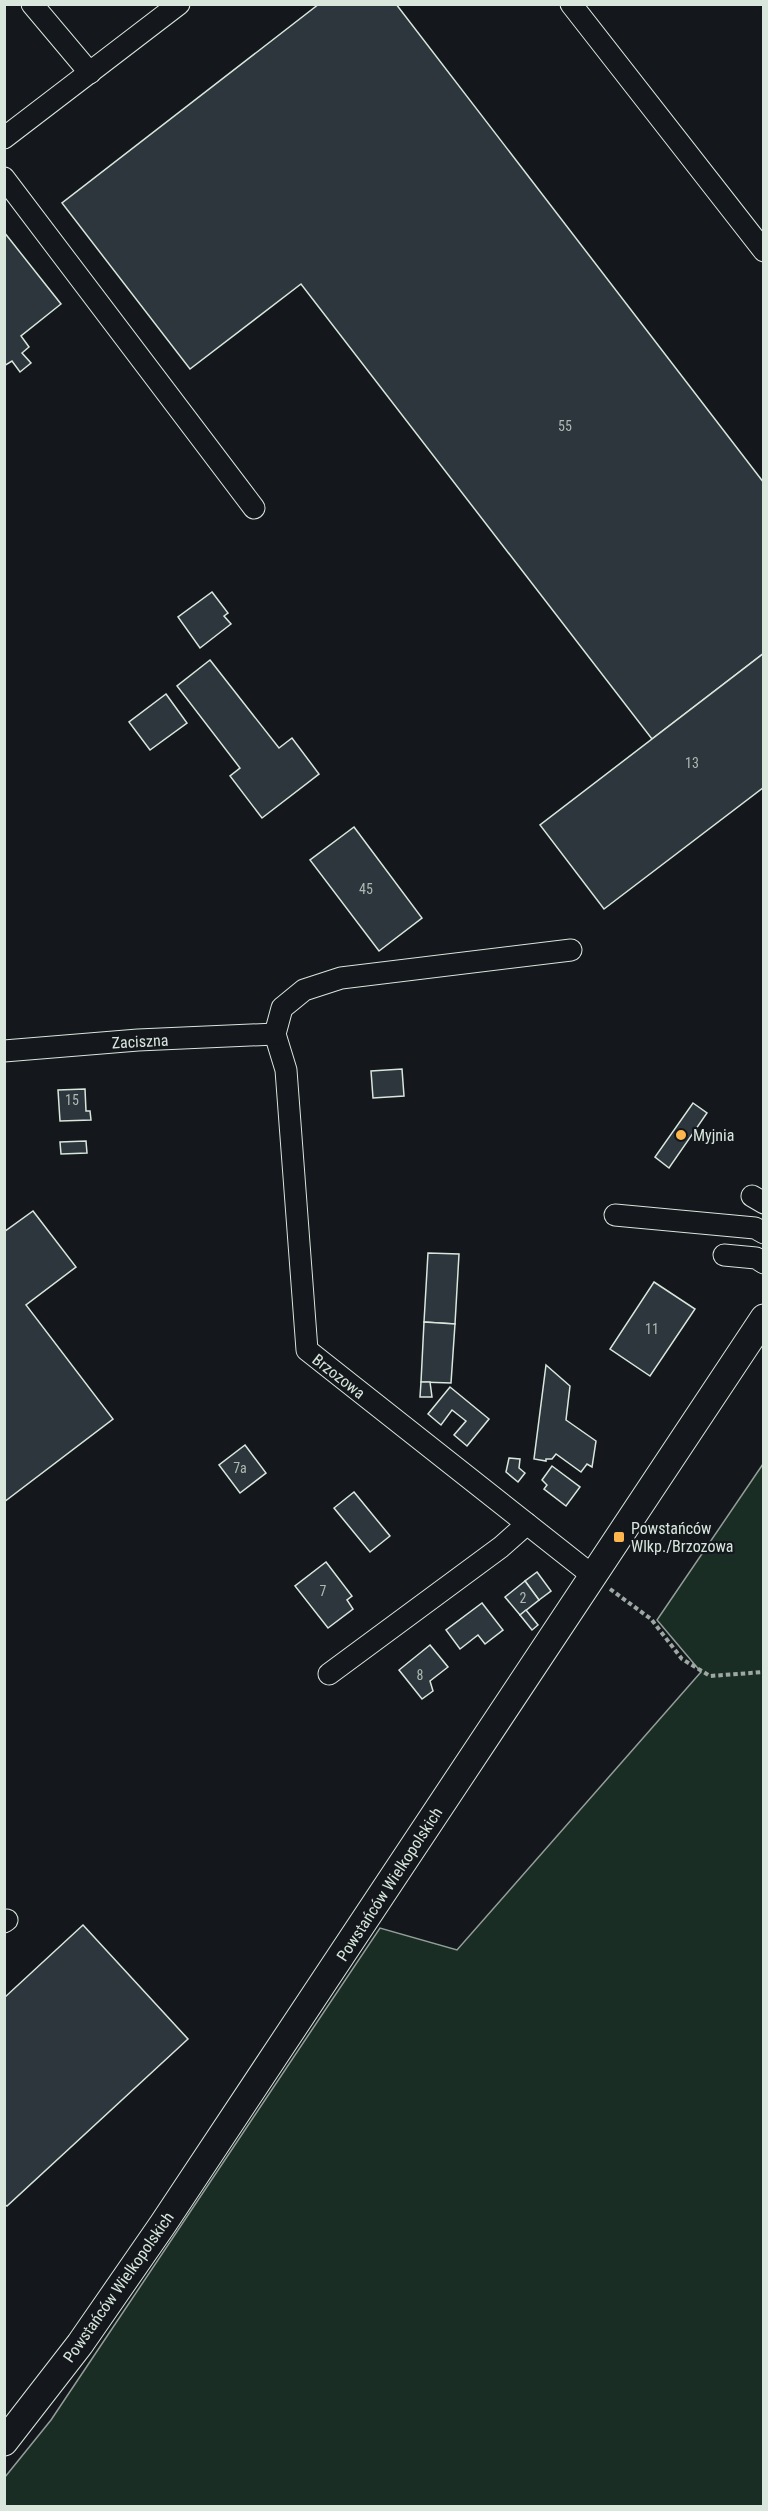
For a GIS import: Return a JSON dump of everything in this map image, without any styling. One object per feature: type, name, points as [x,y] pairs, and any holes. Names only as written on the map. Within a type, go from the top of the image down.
[{"type":"main road","name":"Powstańców Wielkopolskich","points":[[4,2442],[80,2344],[163,2224],[764,1318]]},
{"type":"street","points":[[32,4],[90,73]]},
{"type":"street","points":[[4,138],[179,4]]},
{"type":"street","points":[[571,4],[764,251]]},
{"type":"street","points":[[4,178],[254,508]]},
{"type":"street","points":[[275,1034],[282,1008],[304,990],[341,978],[571,950]]},
{"type":"street","name":"Zaciszna","points":[[4,1051],[138,1040],[275,1034]]},
{"type":"street","name":"Brzozowa","points":[[275,1034],[286,1070],[307,1350],[593,1576]]},
{"type":"street","points":[[615,1215],[755,1228],[764,1233]]},
{"type":"street","points":[[724,1255],[756,1258],[764,1263]]},
{"type":"street","points":[[329,1674],[501,1547],[527,1524]]},
{"type":"path","points":[[593,1576],[651,1619],[682,1659],[710,1676],[764,1672]]},
{"type":"green space","points":[[763,1464],[763,2506],[5,2506],[5,2477],[51,2420],[380,1928],[457,1950],[701,1672],[657,1620]]},
{"type":"building","points":[[319,4],[396,4],[764,483],[764,653],[652,739],[301,284],[190,369],[62,203]]},
{"type":"building","points":[[4,232],[61,304],[21,336],[29,347],[22,353],[31,363],[20,372],[12,361],[4,366]]},
{"type":"building","points":[[212,592],[228,613],[224,616],[231,624],[200,648],[178,617]]},
{"type":"building","points":[[764,653],[764,787],[604,909],[540,825]]},
{"type":"building","points":[[210,660],[279,748],[292,738],[319,774],[262,818],[230,776],[240,768],[177,686]]},
{"type":"building","points":[[166,694],[187,723],[150,750],[129,722]]},
{"type":"building","points":[[354,827],[422,918],[379,951],[310,860]]},
{"type":"building","points":[[402,1069],[404,1096],[373,1098],[371,1071]]},
{"type":"building","points":[[85,1089],[86,1111],[90,1111],[91,1120],[60,1121],[58,1090]]},
{"type":"building","name":"Myjnia","points":[[693,1103],[707,1113],[669,1168],[655,1157]]},
{"type":"building","points":[[86,1141],[87,1153],[61,1154],[60,1142]]},
{"type":"building","points":[[33,1211],[76,1267],[26,1305],[113,1419],[4,1502],[4,1232]]},
{"type":"building","points":[[428,1253],[459,1254],[455,1324],[424,1322]]},
{"type":"building","points":[[654,1282],[695,1309],[650,1376],[610,1349]]},
{"type":"building","points":[[424,1322],[455,1324],[451,1383],[421,1382]]},
{"type":"building","points":[[546,1365],[570,1386],[566,1420],[596,1441],[592,1467],[587,1464],[581,1472],[556,1454],[552,1459],[546,1459],[546,1461],[534,1459]]},
{"type":"building","points":[[421,1382],[430,1382],[432,1397],[420,1397]]},
{"type":"building","points":[[450,1387],[489,1419],[467,1446],[454,1435],[466,1421],[452,1410],[441,1425],[428,1414]]},
{"type":"building","points":[[245,1445],[266,1473],[240,1493],[219,1465]]},
{"type":"building","points":[[509,1458],[520,1459],[519,1468],[525,1473],[518,1482],[506,1472]]},
{"type":"building","points":[[552,1466],[580,1487],[566,1506],[544,1489],[547,1485],[542,1480]]},
{"type":"building","points":[[354,1492],[390,1536],[370,1552],[334,1508]]},
{"type":"building","points":[[326,1562],[352,1596],[347,1600],[353,1609],[328,1628],[295,1586]]},
{"type":"building","points":[[537,1572],[551,1591],[539,1600],[525,1581]]},
{"type":"building","points":[[525,1581],[539,1600],[520,1615],[505,1597]]},
{"type":"building","points":[[482,1603],[503,1630],[485,1644],[478,1635],[460,1649],[446,1630]]},
{"type":"building","points":[[526,1610],[538,1625],[532,1630],[520,1615]]},
{"type":"building","points":[[430,1645],[448,1667],[430,1681],[433,1691],[422,1699],[399,1670]]},
{"type":"building","points":[[83,1925],[188,2039],[7,2206],[4,2204],[4,1998]]},
{"type":"place","name":"Myjnia","points":[[681,1135]]},
{"type":"place","name":"Powstańców Wlkp./Brzozowa","points":[[619,1537]]}]
